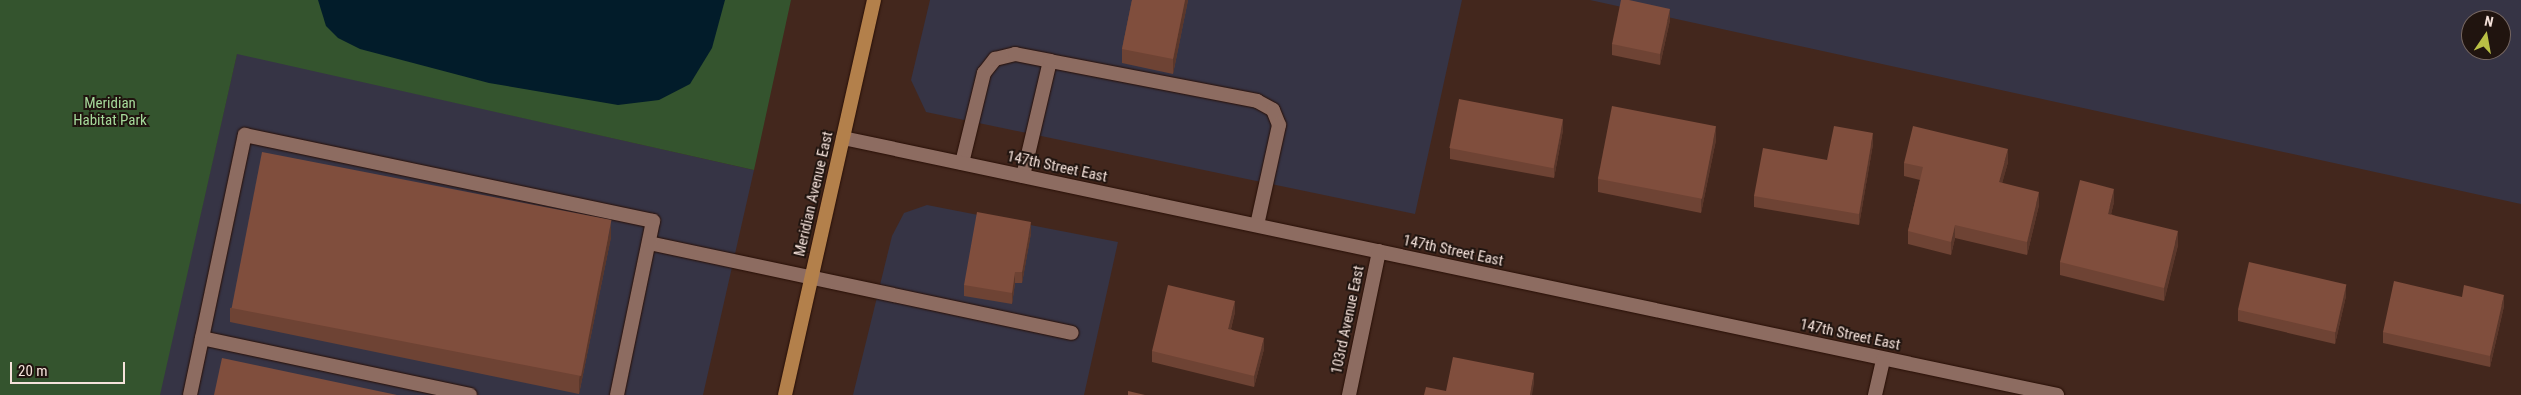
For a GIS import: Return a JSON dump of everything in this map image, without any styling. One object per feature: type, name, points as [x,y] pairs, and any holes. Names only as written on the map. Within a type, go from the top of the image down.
[{"type":"main road","name":"Meridian Avenue East","points":[[785,395],[874,0]]},
{"type":"street","points":[[962,163],[984,73],[995,59],[1015,54],[1256,101],[1273,110],[1279,125],[1257,226]]},
{"type":"street","points":[[1023,176],[1050,61]]},
{"type":"street","points":[[190,395],[245,134],[654,221],[617,395]]},
{"type":"street","name":"147th Street East","points":[[843,138],[2057,395]]},
{"type":"street","points":[[649,243],[1072,333]]},
{"type":"street","name":"103rd Avenue East","points":[[1349,395],[1379,251]]},
{"type":"street","points":[[202,338],[470,395]]},
{"type":"street","points":[[1875,395],[1883,358]]},
{"type":"shaded area","points":[[930,0],[1462,0],[1415,214],[926,112],[911,80]]},
{"type":"shaded area","points":[[1590,0],[2521,0],[2521,204]]},
{"type":"shaded area","points":[[237,53],[754,170],[703,395],[159,395]]},
{"type":"shaded area","points":[[927,205],[1118,242],[1084,395],[853,395],[892,236],[904,213]]},
{"type":"green space","name":"Meridian Habitat Park","points":[[0,0],[791,0],[754,170],[237,54],[160,395],[0,395]]},
{"type":"water","points":[[318,0],[725,0],[712,48],[690,84],[659,100],[618,105],[489,83],[360,49],[338,38],[326,26]]},
{"type":"building","points":[[1132,0],[1185,0],[1173,59],[1122,49]]},
{"type":"building","points":[[1621,0],[1670,9],[1660,54],[1612,44]]},
{"type":"building","points":[[1459,99],[1563,119],[1554,168],[1449,148]]},
{"type":"building","points":[[1612,106],[1716,126],[1702,199],[1598,179]]},
{"type":"building","points":[[1834,126],[1873,133],[1859,214],[1754,196],[1763,148],[1827,160]]},
{"type":"building","points":[[1913,126],[2008,149],[1999,182],[2039,192],[2027,242],[1955,225],[1951,242],[1908,231],[1923,167],[1904,163]]},
{"type":"building","points":[[262,152],[611,220],[581,376],[232,308]]},
{"type":"building","points":[[2080,180],[2114,189],[2108,214],[2178,231],[2164,288],[2060,262]]},
{"type":"building","points":[[977,212],[1031,222],[1022,272],[1015,272],[1012,293],[964,285]]},
{"type":"building","points":[[2249,262],[2346,284],[2335,332],[2238,310]]},
{"type":"building","points":[[2394,281],[2462,297],[2464,285],[2504,295],[2490,356],[2383,332]]},
{"type":"building","points":[[1168,285],[1235,301],[1228,329],[1264,338],[1254,376],[1152,351]]},
{"type":"building","points":[[1453,357],[1534,373],[1530,395],[1424,395],[1426,387],[1446,391]]},
{"type":"building","points":[[222,358],[397,395],[214,395]]},
{"type":"building","points":[[1128,391],[1145,395],[1128,395]]}]
